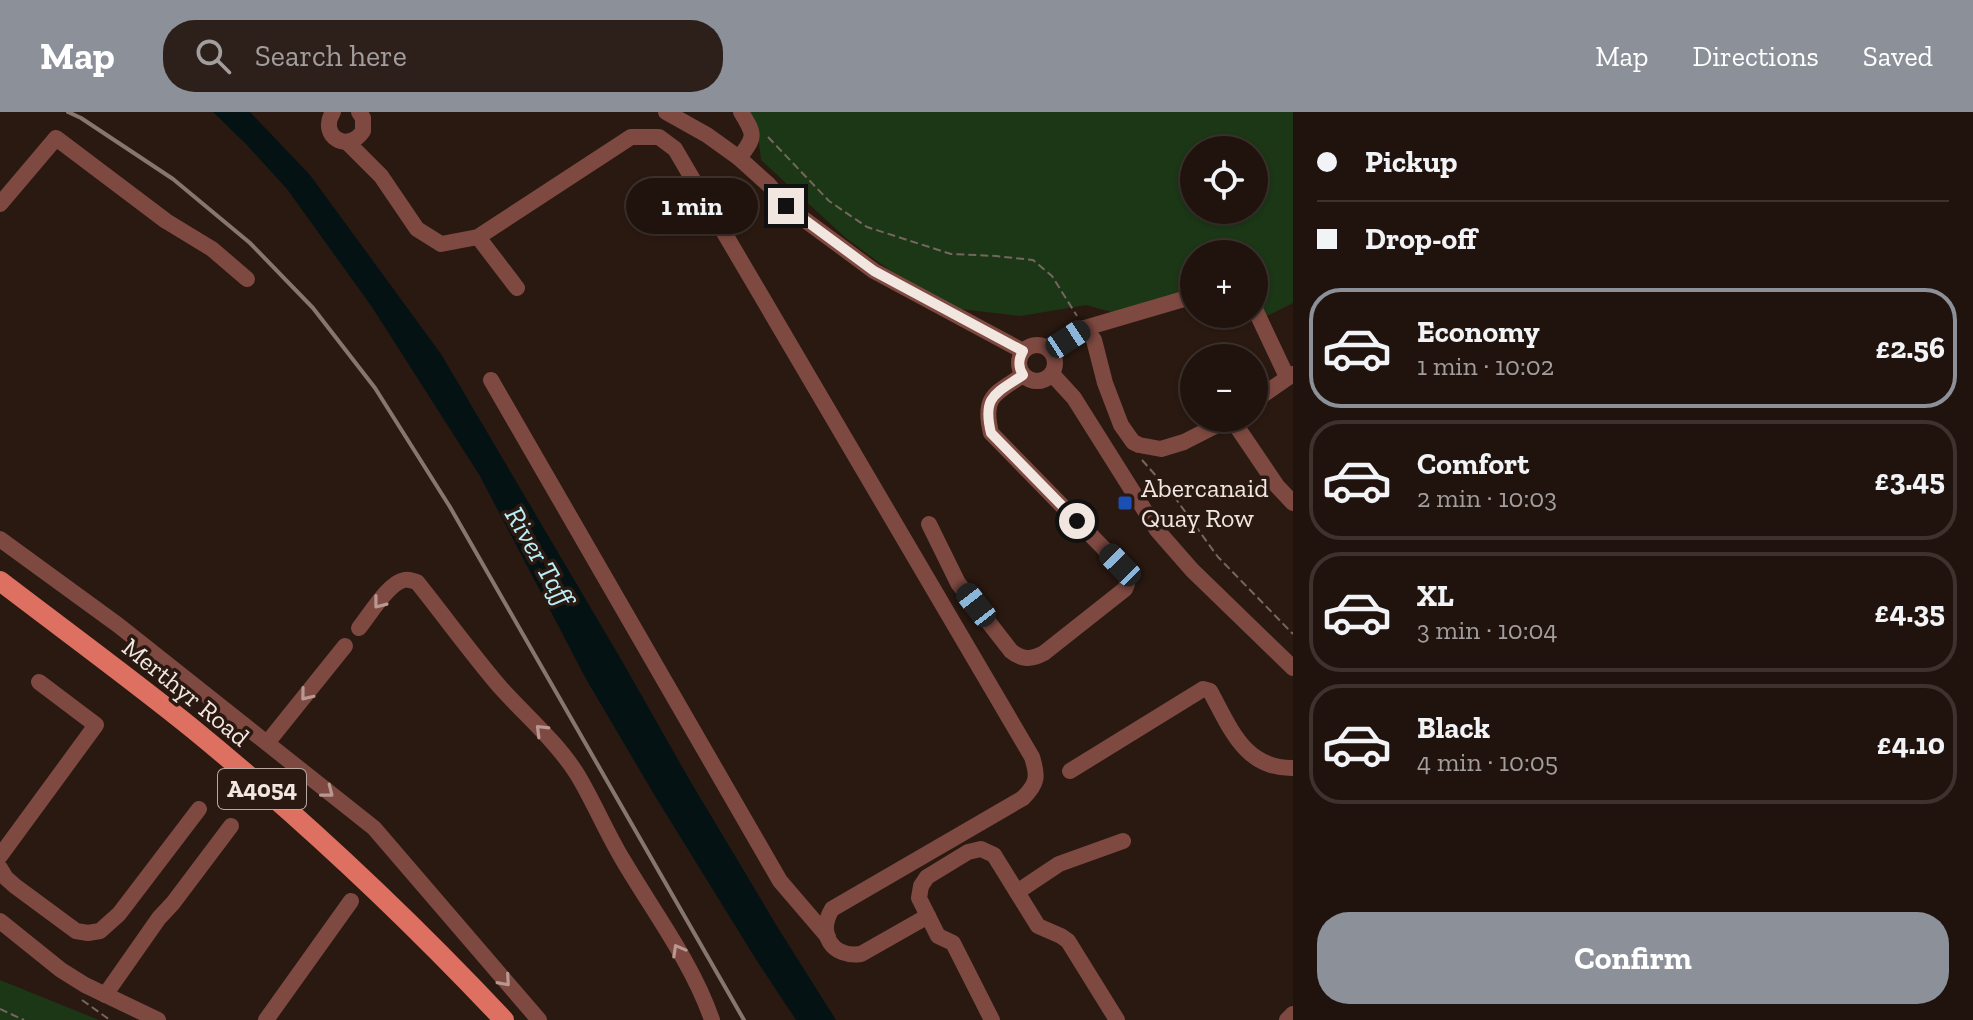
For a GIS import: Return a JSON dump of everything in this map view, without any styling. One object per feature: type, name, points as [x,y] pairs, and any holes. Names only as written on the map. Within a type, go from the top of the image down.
[{"type":"main road","name":"Merthyr Road","points":[[0,581],[193,729],[258,785],[387,900],[504,1020]]},
{"type":"street","points":[[666,112],[739,158],[769,185],[786,206],[874,271],[1023,351]]},
{"type":"street","points":[[739,158],[753,135],[741,112]]},
{"type":"street","points":[[328,114],[328,125],[333,136],[347,142],[356,140],[365,119]]},
{"type":"street","points":[[365,119],[374,168]]},
{"type":"street","points":[[347,142],[374,168],[417,229],[441,244],[478,237],[631,137],[659,137],[675,149],[1032,757],[1037,773],[1033,788],[1023,798],[832,909],[827,918],[828,937]]},
{"type":"street","points":[[0,204],[56,138],[166,221],[212,249],[247,279]]},
{"type":"street","points":[[478,237],[517,288]]},
{"type":"street","points":[[1052,353],[1085,328],[1180,300]]},
{"type":"street","points":[[1085,328],[1094,340],[1105,383],[1121,425],[1133,442],[1161,449],[1204,432]]},
{"type":"street","points":[[1265,328],[1290,375],[1268,391]]},
{"type":"street","points":[[1038,345],[1049,349],[1056,364],[1052,374],[1038,382],[1027,379],[1019,366],[1023,351],[1038,345]]},
{"type":"street","points":[[1052,374],[1074,398],[1157,530],[1192,570],[1293,668]]},
{"type":"street","points":[[929,524],[958,583],[1011,651],[1022,657],[1029,659],[1044,653],[1125,589],[1127,575],[1120,565],[991,433],[987,414],[993,395],[1023,375]]},
{"type":"street","points":[[491,380],[780,881],[838,951],[844,954],[861,954],[928,916]]},
{"type":"street","points":[[1240,432],[1277,486],[1293,503]]},
{"type":"street","points":[[0,539],[118,625],[374,828],[539,1020]]},
{"type":"street","points":[[359,628],[391,586],[401,580],[417,582],[468,649],[553,742],[576,774],[623,861],[678,951],[706,1002],[712,1020]]},
{"type":"street","points":[[267,743],[345,646]]},
{"type":"street","points":[[0,856],[96,725],[39,682]]},
{"type":"street","points":[[1070,771],[1206,688],[1240,745],[1255,759],[1293,768]]},
{"type":"street","points":[[0,868],[15,886],[76,931],[100,931],[119,914],[199,809]]},
{"type":"street","points":[[105,995],[159,918],[231,826]]},
{"type":"street","points":[[1017,892],[1059,864],[1123,841]]},
{"type":"street","points":[[992,1020],[953,943],[938,936],[919,898],[927,877],[981,849],[994,855],[1038,926],[1068,941],[1117,1020]]},
{"type":"street","points":[[266,1020],[351,901]]},
{"type":"street","points":[[0,921],[61,970],[158,1020]]},
{"type":"street","points":[[1287,1020],[1293,1014]]},
{"type":"path","points":[[753,135],[764,133],[829,201],[867,227],[951,254],[1033,260],[1052,276],[1085,328]]},
{"type":"path","points":[[1133,442],[1138,455],[1173,495],[1218,557],[1293,634]]},
{"type":"path","points":[[0,1009],[24,1020]]},
{"type":"green space","points":[[749,112],[1293,112],[1293,303],[1268,316],[1268,240],[1180,240],[1180,294],[1115,313],[1086,305],[1021,316],[960,309],[892,272],[846,238],[761,160],[757,125]]},
{"type":"green space","points":[[0,980],[99,1020],[0,1020]]},
{"type":"water","name":"River Taff","points":[[213,112],[250,112],[310,175],[441,354],[689,779],[836,1020],[796,1020],[655,796],[586,679],[480,476],[372,307],[287,189]]},
{"type":"railway","points":[[68,112],[173,179],[250,243],[313,308],[375,388],[450,507],[744,1020]]},
{"type":"place","name":"Abercanaid Quay Row","points":[[1125,503]]},
{"type":"route","points":[[786,206],[874,271],[1023,351],[1019,366],[1023,375],[993,395],[987,414],[991,433],[1077,521]]}]
